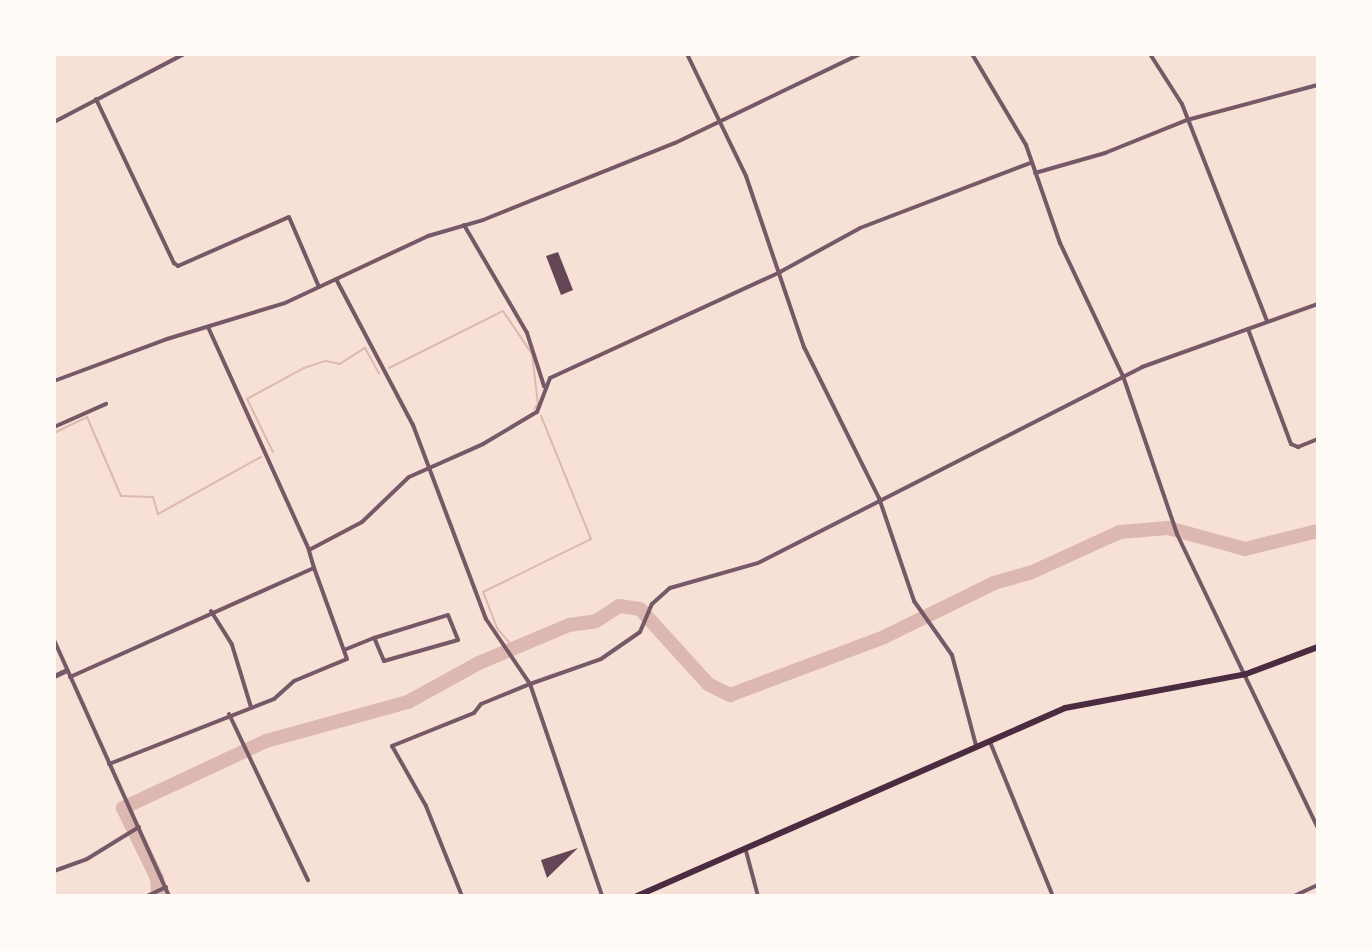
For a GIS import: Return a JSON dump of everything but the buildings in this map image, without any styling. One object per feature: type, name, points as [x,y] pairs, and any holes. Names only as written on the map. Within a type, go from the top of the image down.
[{"type":"main road","points":[[637,896],[746,851],[976,745],[1065,708],[1246,674],[1318,647]]},
{"type":"street","points":[[54,122],[184,54]]},
{"type":"street","points":[[687,54],[746,176],[804,347],[879,498],[920,611],[952,655],[976,745]]},
{"type":"street","points":[[54,381],[208,327],[244,318],[428,236],[630,162],[860,54]]},
{"type":"street","points":[[972,54],[1026,145],[1072,272],[1123,376],[1173,525],[1318,828]]},
{"type":"street","points":[[1150,54],[1165,70],[1187,120],[1267,322]]},
{"type":"street","points":[[1035,173],[1105,153],[1187,120],[1318,85]]},
{"type":"street","points":[[96,99],[174,263],[178,266],[289,217],[319,287]]},
{"type":"street","points":[[545,386],[572,367],[780,272],[860,228],[1030,163]]},
{"type":"street","points":[[309,550],[362,522],[398,485],[537,412],[545,386],[527,333],[464,225]]},
{"type":"street","points":[[336,279],[402,401],[430,467],[448,528],[494,633],[530,684],[602,896]]},
{"type":"street","points":[[462,896],[426,806],[392,746],[474,713],[481,704],[530,684],[591,665],[633,638],[646,622],[649,611],[670,588],[758,563],[879,498],[1123,376],[1318,304]]},
{"type":"street","points":[[109,764],[281,695],[294,681],[347,659],[309,550],[208,327]]},
{"type":"street","points":[[1248,329],[1291,444],[1298,447],[1318,439]]},
{"type":"street","points":[[54,427],[106,404]]},
{"type":"street","points":[[70,677],[211,611],[314,568]]},
{"type":"street","points":[[211,611],[232,645],[251,707]]},
{"type":"street","points":[[344,650],[374,638],[448,615],[458,640],[384,661],[374,638]]},
{"type":"street","points":[[54,640],[169,896]]},
{"type":"street","points":[[54,676],[67,670]]},
{"type":"street","points":[[229,714],[243,747],[279,811],[308,880]]},
{"type":"street","points":[[989,740],[1053,896]]},
{"type":"street","points":[[54,871],[136,828]]},
{"type":"street","points":[[746,851],[758,896]]},
{"type":"street","points":[[1294,896],[1318,885]]},
{"type":"street","points":[[149,895],[165,887]]},
{"type":"waterway","points":[[389,368],[503,311],[532,354],[538,404],[534,409]]},
{"type":"waterway","points":[[273,452],[247,399],[304,368],[326,361],[340,364],[365,348],[379,373]]},
{"type":"waterway","points":[[515,649],[497,628],[483,592],[591,539],[541,416]]},
{"type":"waterway","points":[[54,433],[87,417],[121,496],[153,497],[158,514],[261,457]]},
{"type":"waterway","points":[[158,896],[157,878],[123,808],[266,741],[408,702],[479,663],[569,625],[596,621],[619,606],[640,609],[708,684],[730,695],[884,637],[994,583],[1030,573],[1120,532],[1168,528],[1245,549],[1318,531]]}]
